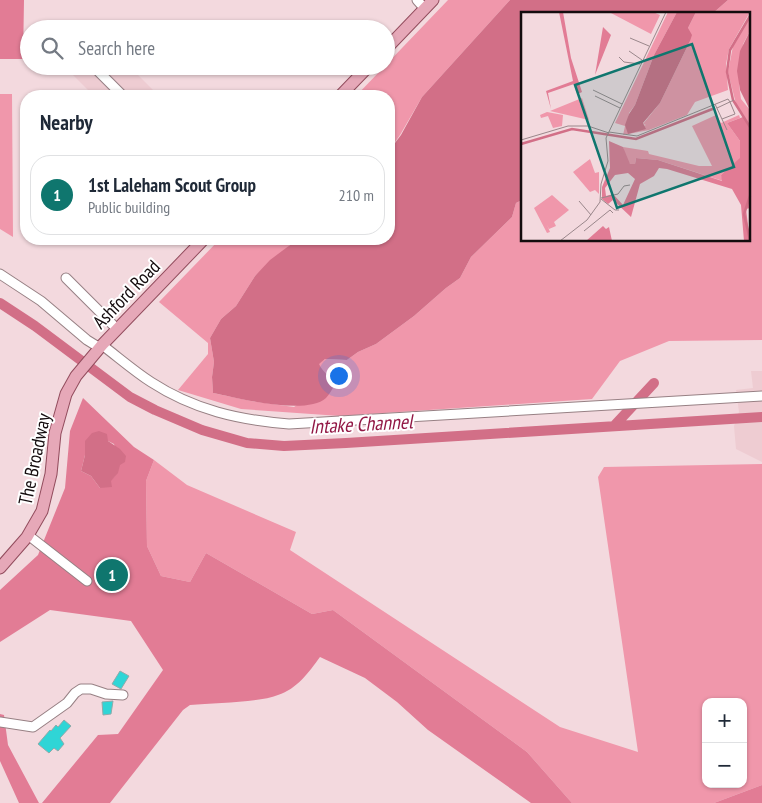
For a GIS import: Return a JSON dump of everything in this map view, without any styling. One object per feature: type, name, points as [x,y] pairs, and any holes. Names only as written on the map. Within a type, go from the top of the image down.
[{"type":"main road","points":[[395,38],[425,3]]},
{"type":"main road","points":[[346,90],[360,75]]},
{"type":"main road","name":"Ashford Road","points":[[76,376],[99,348],[198,245]]},
{"type":"main road","name":"The Broadway","points":[[0,568],[28,535],[42,510],[48,493],[55,433],[66,394],[76,376]]},
{"type":"lane","points":[[102,75],[117,90]]},
{"type":"lane","points":[[0,274],[34,295],[87,340],[151,382],[182,399],[223,415],[259,422],[289,424],[762,396]]},
{"type":"lane","points":[[66,278],[116,330]]},
{"type":"lane","points":[[28,535],[87,581]]},
{"type":"lane","points":[[0,722],[33,727],[67,703],[81,689],[123,695]]},
{"type":"shaded area","points":[[0,0],[24,0],[24,20],[20,20],[20,59],[0,59]]},
{"type":"shaded area","points":[[448,0],[510,0],[422,97],[395,142],[395,90],[362,90],[376,75],[395,75],[395,55]]},
{"type":"shaded area","points":[[510,0],[728,0],[714,12],[521,12],[521,200],[516,203],[512,217],[471,257],[460,278],[414,316],[376,344],[358,352],[347,360],[325,359],[319,364],[335,385],[326,398],[303,406],[288,406],[254,402],[213,393],[212,377],[214,362],[210,338],[221,319],[236,306],[255,276],[270,260],[290,245],[395,245],[395,143],[422,97]]},
{"type":"shaded area","points":[[728,0],[762,0],[762,340],[669,341],[620,361],[592,399],[340,416],[241,409],[178,390],[208,354],[208,343],[159,302],[214,245],[290,245],[255,276],[236,306],[221,319],[210,338],[214,362],[212,377],[213,393],[294,407],[333,380],[323,372],[318,364],[325,359],[347,360],[358,352],[376,344],[460,278],[471,257],[512,217],[516,203],[521,200],[521,241],[750,241],[750,12],[714,12]]},
{"type":"shaded area","points":[[73,75],[138,75],[153,90],[88,90]]},
{"type":"shaded area","points":[[0,94],[12,94],[13,237],[0,229]]},
{"type":"shaded area","points":[[751,371],[762,371],[762,462],[736,449],[734,426],[739,412],[736,390],[753,388]]},
{"type":"shaded area","points":[[83,398],[134,447],[154,460],[146,481],[147,546],[161,576],[190,582],[206,553],[312,614],[333,610],[527,752],[572,803],[531,803],[428,730],[397,702],[365,678],[320,657],[297,684],[278,695],[248,701],[190,705],[183,710],[110,803],[42,803],[98,735],[118,734],[163,670],[131,621],[50,610],[0,642],[0,590],[38,555],[65,488],[70,431]],"holes":[[[85,441],[108,441],[114,444],[119,465],[113,478],[100,488],[91,476],[81,471],[85,455]]]},
{"type":"shaded area","points":[[99,431],[107,434],[108,441],[120,449],[126,456],[125,462],[120,465],[118,473],[111,481],[112,487],[100,488],[91,476],[81,471],[85,455],[85,441],[92,433]]},
{"type":"shaded area","points":[[154,460],[187,485],[296,532],[290,550],[560,727],[638,752],[598,477],[604,467],[762,464],[762,785],[714,803],[572,803],[527,752],[333,610],[312,614],[206,553],[190,582],[161,576],[147,546],[146,481]]},
{"type":"shaded area","points":[[0,714],[4,715],[8,745],[39,803],[19,803],[0,761]]},
{"type":"shaded area","points":[[762,785],[762,803],[714,803]]},
{"type":"building","points":[[99,563],[129,575],[124,588],[94,576]]},
{"type":"building","points":[[120,671],[129,676],[121,689],[112,684]]},
{"type":"building","points":[[113,701],[111,714],[103,715],[102,702]]},
{"type":"building","points":[[64,720],[71,726],[60,738],[64,744],[58,751],[54,748],[49,753],[38,744],[50,730],[56,725],[58,727]]},
{"type":"waterway","name":"Intake Channel","points":[[0,303],[35,326],[130,397],[202,430],[247,443],[284,446],[346,443],[762,417]]},
{"type":"waterway","points":[[614,426],[654,383]]},
{"type":"place","name":"1st Laleham Scout Group","points":[[112,575]]}]
